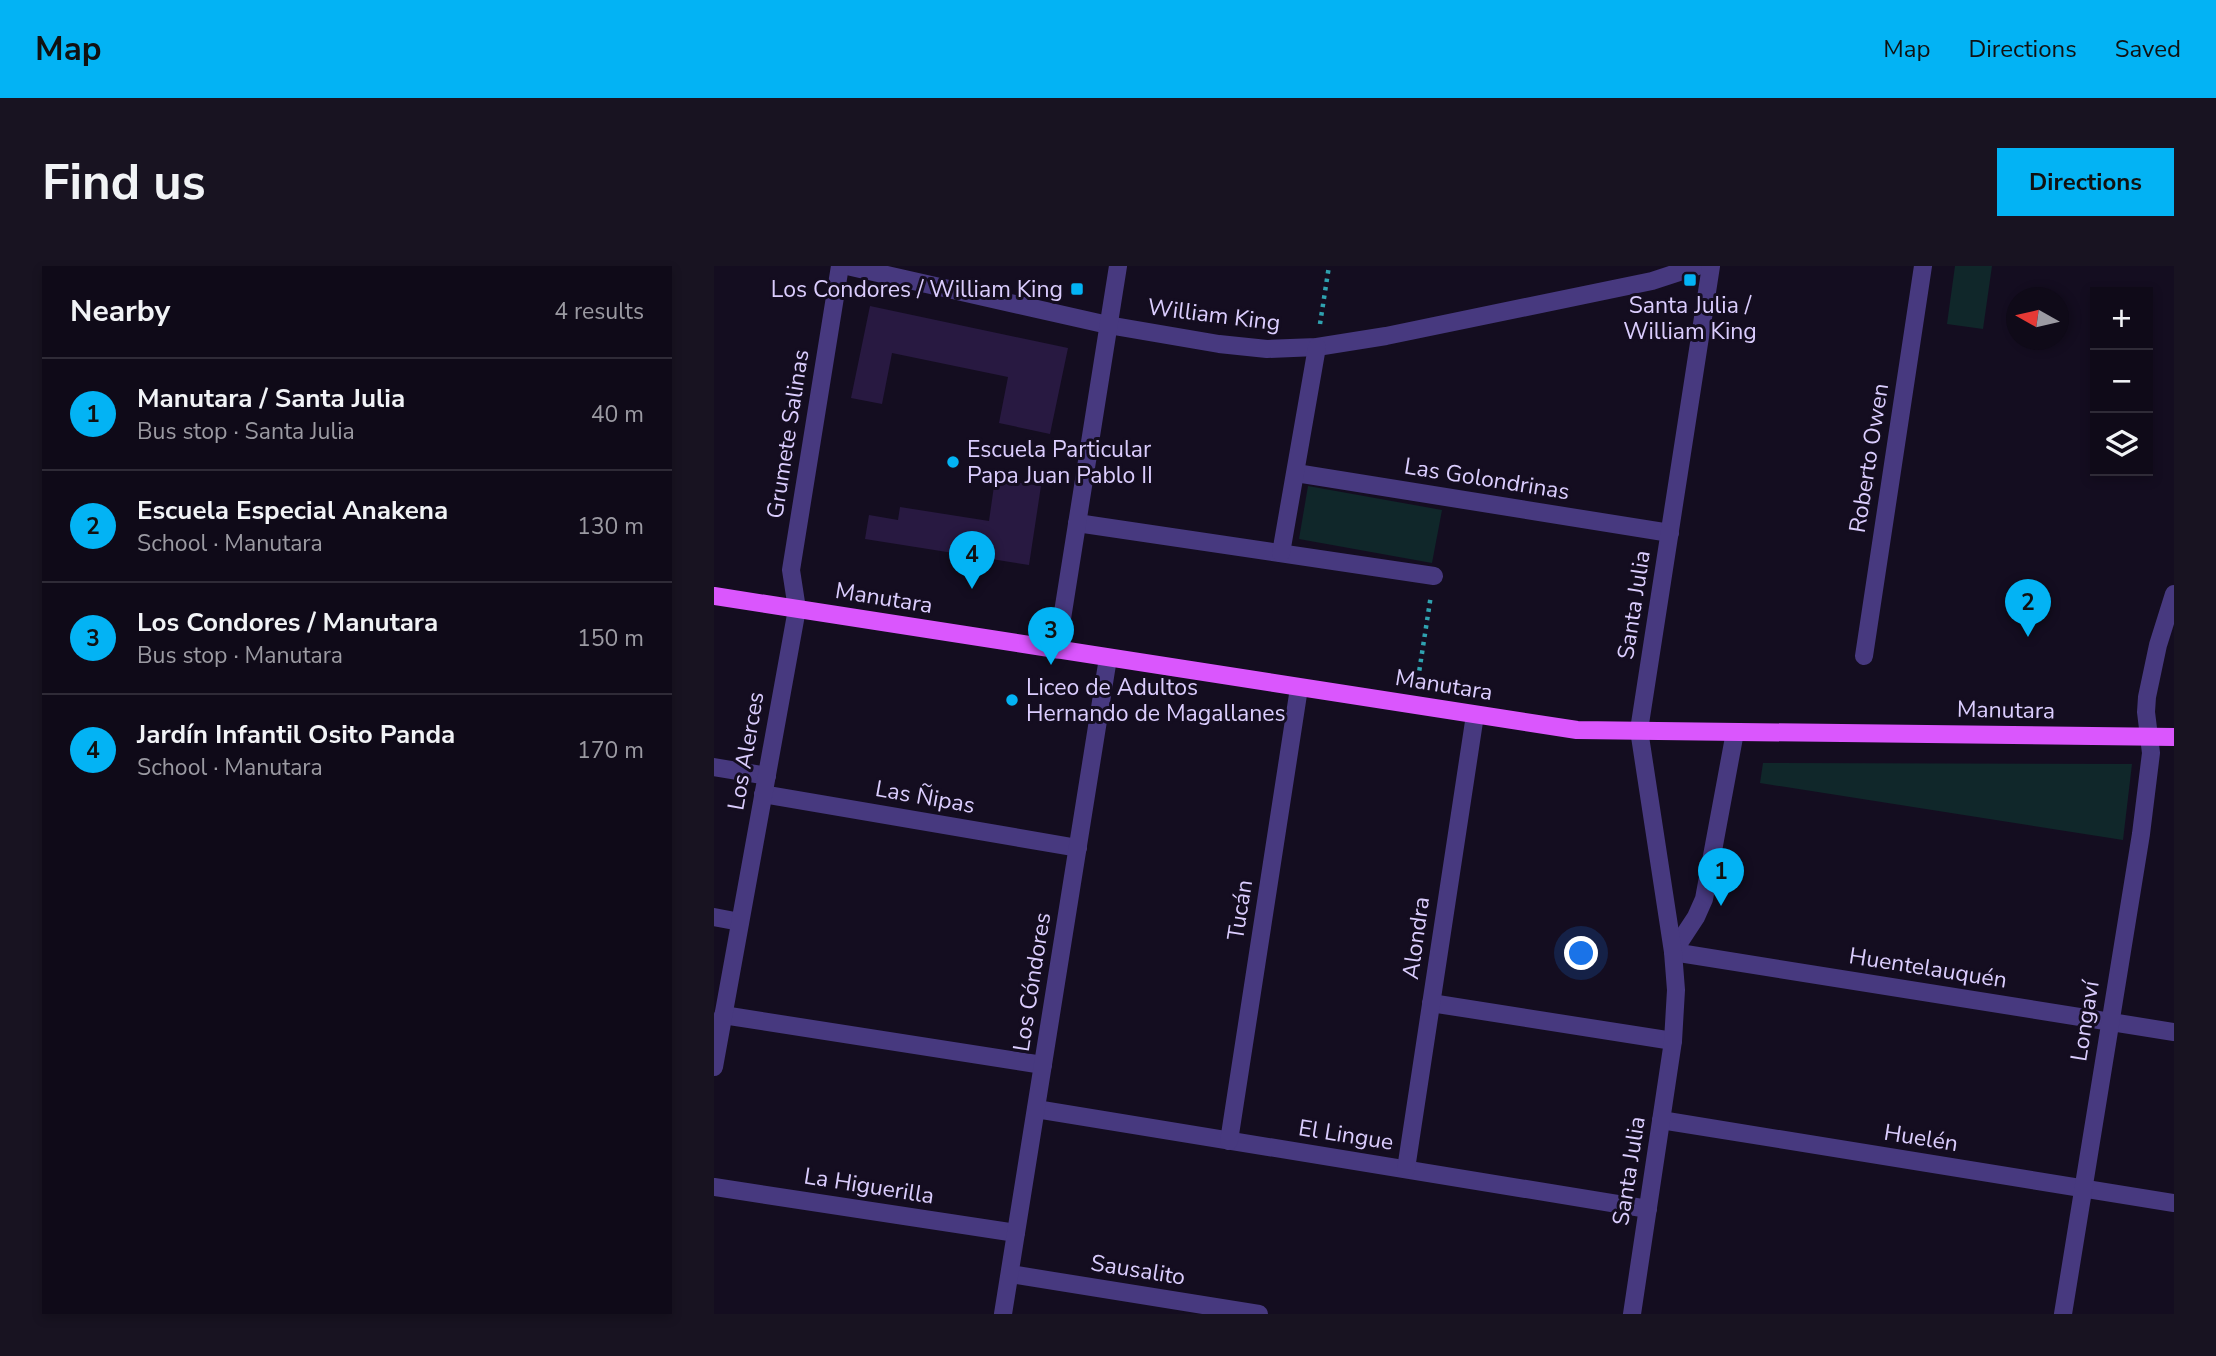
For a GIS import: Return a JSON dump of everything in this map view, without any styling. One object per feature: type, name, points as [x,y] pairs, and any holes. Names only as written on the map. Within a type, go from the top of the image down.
[{"type":"main road","name":"Manutara","points":[[714,596],[1577,730],[2174,737]]},
{"type":"street","name":"Grumete Salinas","points":[[797,609],[791,570],[840,266]]},
{"type":"street","name":"William King","points":[[847,266],[1108,325],[1243,347],[1280,349],[1317,347],[1386,336],[1652,281],[1699,266]]},
{"type":"street","points":[[1057,650],[1118,266]]},
{"type":"street","name":"Santa Julia","points":[[1632,1314],[1673,1041],[1676,990],[1673,952],[1639,730],[1712,266]]},
{"type":"street","name":"Roberto Owen","points":[[1864,656],[1923,266]]},
{"type":"street","points":[[1281,553],[1317,347]]},
{"type":"street","name":"Las Golondrinas","points":[[1296,473],[1670,533]]},
{"type":"street","points":[[1077,523],[1434,576]]},
{"type":"street","name":"Longaví","points":[[2063,1314],[2145,808],[2150,769],[2147,696],[2158,645],[2174,594]]},
{"type":"street","name":"Los Alerces","points":[[714,1067],[797,609]]},
{"type":"street","name":"Los Cóndores","points":[[1003,1314],[1108,658]]},
{"type":"street","name":"Tucán","points":[[1229,1141],[1299,688]]},
{"type":"street","name":"Alondra","points":[[1406,1169],[1475,715]]},
{"type":"street","points":[[1673,952],[1696,917],[1704,899],[1735,732]]},
{"type":"street","name":"Las Ñipas","points":[[714,767],[765,785],[1078,848]]},
{"type":"street","points":[[714,917],[740,922]]},
{"type":"street","name":"Huentelauquén","points":[[1673,952],[2174,1032]]},
{"type":"street","points":[[1432,1003],[1673,1041]]},
{"type":"street","points":[[723,1015],[1043,1065]]},
{"type":"street","name":"El Lingue","points":[[1036,1109],[1648,1209]]},
{"type":"street","name":"Huelén","points":[[1661,1120],[2174,1203]]},
{"type":"street","name":"La Higuerilla","points":[[714,1187],[1016,1233]]},
{"type":"street","name":"Sausalito","points":[[1010,1274],[1259,1314]]},
{"type":"path","points":[[1317,347],[1329,266]]},
{"type":"path","points":[[1418,679],[1434,576]]},
{"type":"green space","points":[[1955,266],[1992,266],[1983,329],[1947,324]]},
{"type":"green space","points":[[1308,486],[1442,510],[1432,563],[1299,539]]},
{"type":"green space","points":[[1763,763],[2132,764],[2123,840],[1760,783]]},
{"type":"building","points":[[870,306],[1068,348],[1050,434],[999,423],[1008,377],[892,353],[882,404],[851,398]]},
{"type":"building","points":[[995,479],[1041,486],[1029,565],[865,539],[869,515],[898,520],[900,507],[989,521]]},
{"type":"place","name":"Santa Julia / William King","points":[[1690,280]]},
{"type":"place","name":"Los Condores / William King","points":[[1077,289]]},
{"type":"place","name":"Escuela Particular Papa Juan Pablo II","points":[[953,462]]},
{"type":"place","name":"Jardín Infantil Osito Panda","points":[[972,589]]},
{"type":"place","name":"Escuela Especial Anakena","points":[[2028,637]]},
{"type":"place","name":"Los Condores / Manutara","points":[[1051,665]]},
{"type":"place","name":"Liceo de Adultos Hernando de Magallanes","points":[[1012,700]]},
{"type":"place","name":"Manutara / Santa Julia","points":[[1721,906]]}]
